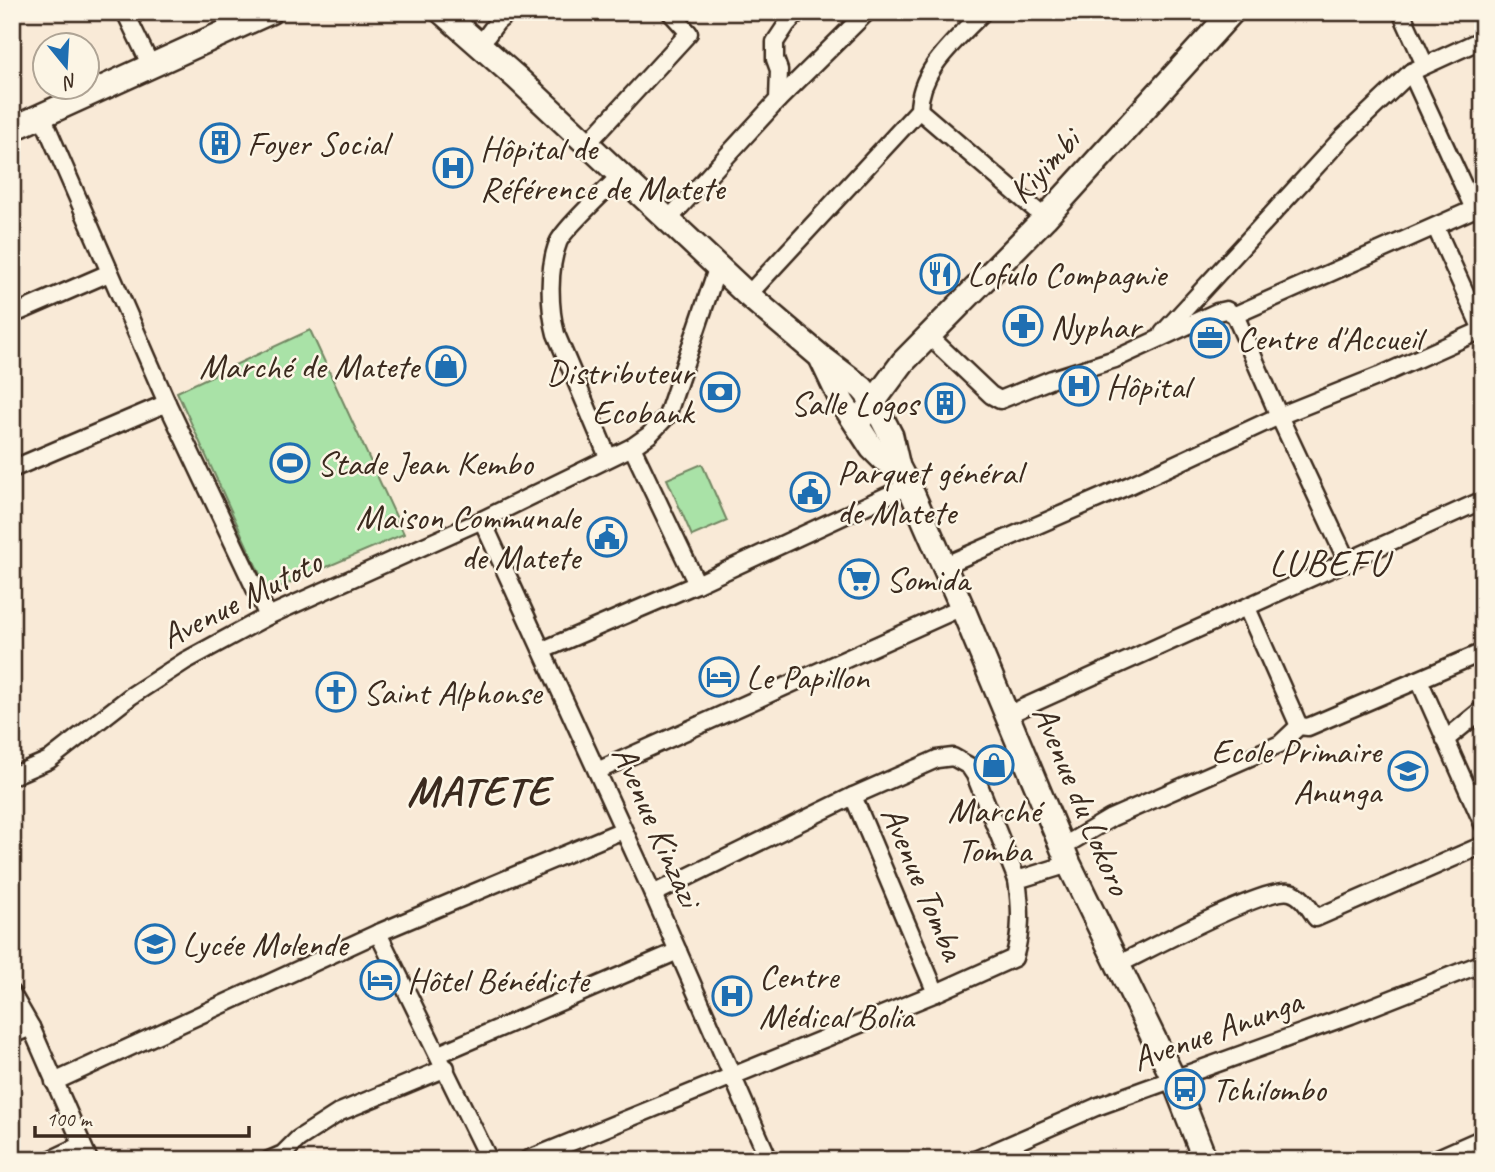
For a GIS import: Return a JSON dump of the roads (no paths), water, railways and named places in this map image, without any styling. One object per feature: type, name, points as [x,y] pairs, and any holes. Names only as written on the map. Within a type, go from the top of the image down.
[{"type":"street","points":[[125,12],[151,66]]},
{"type":"street","points":[[12,129],[270,12]]},
{"type":"street","points":[[442,12],[748,295],[868,394]]},
{"type":"street","points":[[480,45],[497,22],[509,12]]},
{"type":"street","points":[[587,144],[689,33],[670,12]]},
{"type":"street","points":[[778,100],[779,70],[775,59],[775,42],[798,12]]},
{"type":"street","points":[[668,220],[778,100],[867,12]]},
{"type":"street","points":[[748,295],[919,110],[919,97],[930,70],[983,12]]},
{"type":"street","name":"Kiyimbi","points":[[842,402],[868,394],[930,337],[1045,218],[1232,12]]},
{"type":"street","points":[[1235,316],[1478,207],[1418,69],[1401,12]]},
{"type":"street","points":[[1156,340],[1342,138],[1418,69],[1483,39]]},
{"type":"street","points":[[919,110],[1045,218]]},
{"type":"street","points":[[42,116],[167,403],[268,616]]},
{"type":"street","points":[[608,457],[556,334],[551,316],[550,289],[558,241],[620,176]]},
{"type":"street","points":[[943,566],[1130,485],[1279,415],[1379,376],[1482,331],[1436,228]]},
{"type":"street","name":"Avenue Mutoto","points":[[14,771],[49,760],[131,696],[185,661],[268,616],[482,520],[632,447],[649,435],[667,416],[718,266]]},
{"type":"street","points":[[12,314],[109,273]]},
{"type":"street","points":[[930,337],[991,395],[1000,400],[1052,379],[1115,359],[1226,310],[1235,316],[1348,563]]},
{"type":"street","name":"Avenue du Lokoro","points":[[821,357],[842,402],[878,455],[903,477]]},
{"type":"street","name":"Kiyimbi","points":[[857,424],[868,394]]},
{"type":"street","name":"Avenue du Lokoro","points":[[868,394],[891,436],[903,477],[962,607],[1066,856],[1174,1080],[1205,1160]]},
{"type":"street","points":[[12,469],[167,403]]},
{"type":"street","points":[[632,447],[697,584]]},
{"type":"street","points":[[543,650],[697,584],[903,477]]},
{"type":"street","points":[[1007,715],[1483,500]]},
{"type":"street","name":"Avenue Kinzazi","points":[[482,520],[653,894],[769,1160]]},
{"type":"street","points":[[597,771],[962,607]]},
{"type":"street","points":[[1247,608],[1299,726]]},
{"type":"street","points":[[1017,880],[1066,856],[1111,818],[1280,744],[1299,726],[1308,727],[1483,652]]},
{"type":"street","points":[[1419,680],[1483,824]]},
{"type":"street","points":[[1445,740],[1483,709]]},
{"type":"street","name":"Avenue Tomba","points":[[527,1160],[732,1078],[1014,958],[1020,938],[1017,880],[975,775],[969,766],[953,757],[937,758],[853,796],[653,894]]},
{"type":"street","name":"Avenue Tomba","points":[[853,796],[936,993]]},
{"type":"street","points":[[54,1082],[379,933],[623,830]]},
{"type":"street","points":[[1117,965],[1232,909],[1271,894],[1287,891],[1299,895],[1316,918],[1483,845]]},
{"type":"street","points":[[379,933],[489,1160]]},
{"type":"street","points":[[270,1160],[283,1154],[308,1132],[340,1112],[678,951]]},
{"type":"street","name":"Avenue Anunga","points":[[975,1160],[1096,1107],[1352,1015],[1483,963]]},
{"type":"street","points":[[12,995],[31,1027],[85,1153],[50,1160]]},
{"type":"street","points":[[12,1035],[31,1027]]},
{"type":"street","points":[[1433,1160],[1483,1138]]},
{"type":"place","name":"Foyer Social","points":[[220,143]]},
{"type":"place","name":"Hôpital de Référence de Matete","points":[[453,168]]},
{"type":"place","name":"Lofulo Compagnie","points":[[940,274]]},
{"type":"place","name":"Nyphar","points":[[1023,326]]},
{"type":"place","name":"Centre d'Accueil","points":[[1210,338]]},
{"type":"place","name":"Marché de Matete","points":[[446,366]]},
{"type":"place","name":"Hôpital","points":[[1079,386]]},
{"type":"place","name":"Distributeur Ecobank","points":[[720,392]]},
{"type":"place","name":"Salle Logos","points":[[945,403]]},
{"type":"place","name":"Stade Jean Kembo","points":[[290,463]]},
{"type":"place","name":"Parquet général de Matete","points":[[810,492]]},
{"type":"place","name":"Maison Communale de Matete","points":[[607,537]]},
{"type":"place","name":"Somida","points":[[859,579]]},
{"type":"place","name":"Le Papillon","points":[[719,677]]},
{"type":"place","name":"Saint Alphonse","points":[[336,692]]},
{"type":"place","name":"Marché Tomba","points":[[994,765]]},
{"type":"place","name":"Ecole Primaire Anunga","points":[[1408,771]]},
{"type":"place","name":"Lycée Molende","points":[[155,944]]},
{"type":"place","name":"Hôtel Bénédicte","points":[[380,980]]},
{"type":"place","name":"Centre Médical Bolia","points":[[732,996]]},
{"type":"place","name":"Tchilombo","points":[[1185,1089]]},
{"type":"district","name":"LUBEFU","points":[[1329,562]]},
{"type":"district","name":"MATETE","points":[[479,791]]}]
